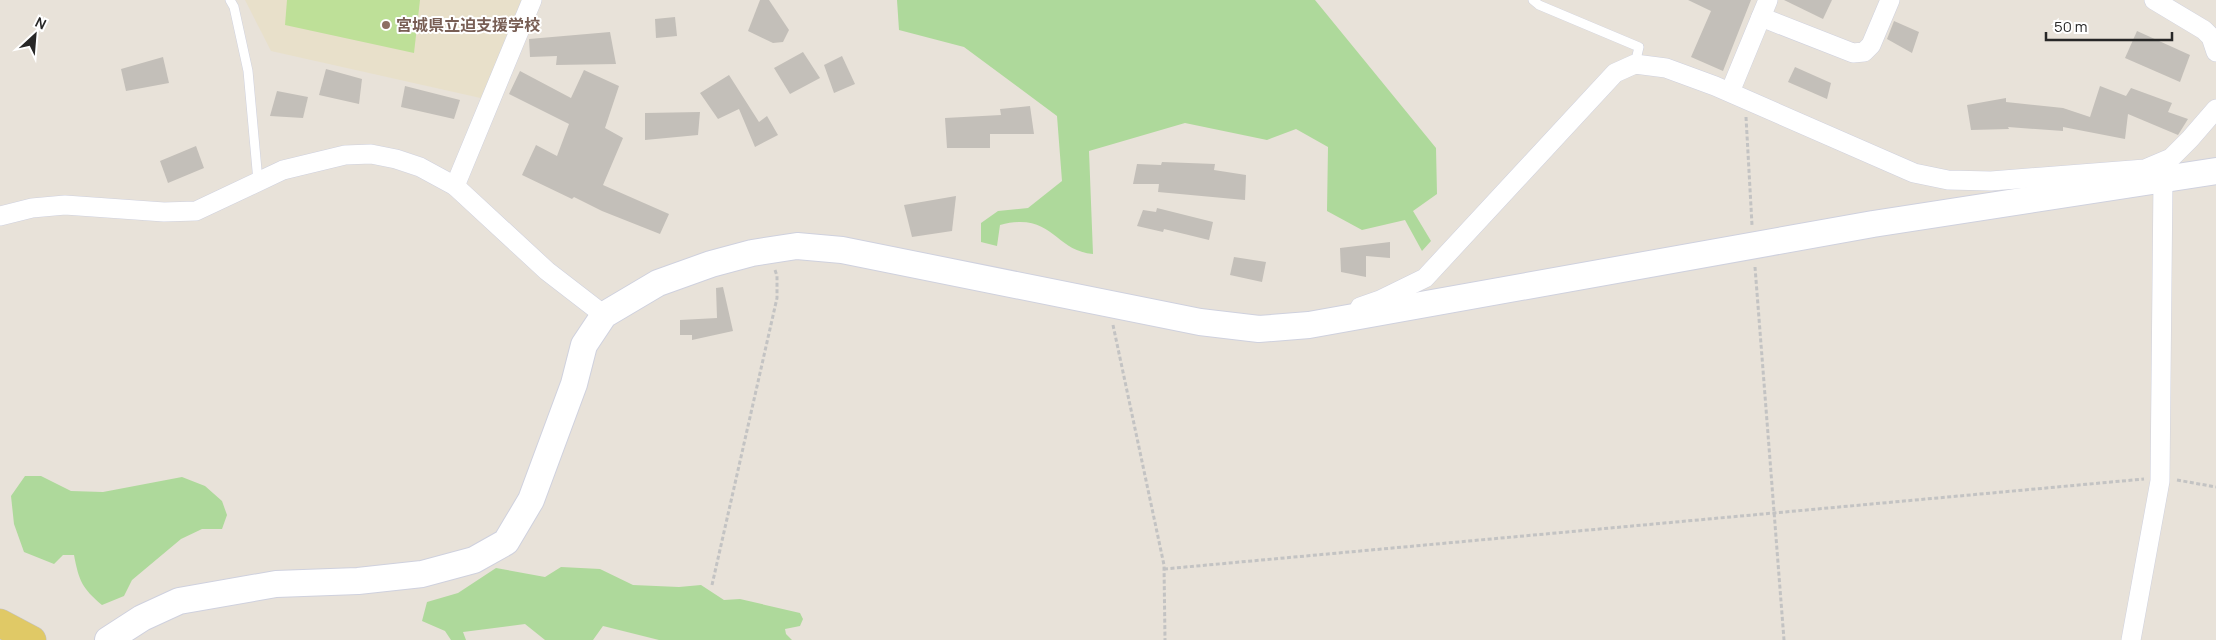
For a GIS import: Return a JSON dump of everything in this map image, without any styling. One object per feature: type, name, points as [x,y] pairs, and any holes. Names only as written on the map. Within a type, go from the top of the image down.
[{"type":"main road","points":[[0,623],[32,640]]},
{"type":"street","points":[[455,186],[532,0]]},
{"type":"street","points":[[1737,96],[1764,8],[1853,53],[1864,52],[1872,45],[1890,0]]},
{"type":"street","points":[[2154,0],[2204,30],[2211,37],[2216,52]]},
{"type":"street","points":[[1309,325],[1380,300],[1425,278],[1615,73],[1635,64],[1666,68],[1737,96],[1914,174],[1948,180],[2023,179],[2145,169],[2171,158],[2216,109]]},
{"type":"street","points":[[0,216],[32,208],[64,205],[164,212],[196,211],[283,170],[345,155],[371,154],[396,159],[420,167],[455,186],[547,270],[604,315]]},
{"type":"street","points":[[108,640],[142,618],[179,601],[276,584],[358,580],[422,574],[474,560],[506,542],[531,500],[574,384],[584,345],[604,315],[658,282],[711,264],[768,250],[797,246],[842,250],[1200,322],[1259,329],[1309,325],[1873,224],[2216,171]]},
{"type":"street","points":[[2131,640],[2161,477],[2163,180]]},
{"type":"lane","points":[[230,0],[234,7],[248,71],[258,181]]},
{"type":"lane","points":[[1533,0],[1539,5],[1639,47],[1635,64]]},
{"type":"path","points":[[1737,96],[1754,245],[1784,640]]},
{"type":"path","points":[[712,585],[777,298],[777,276],[768,250]]},
{"type":"path","points":[[1108,302],[1164,569],[1165,640]]},
{"type":"path","points":[[1164,569],[2161,477],[2216,486]]},
{"type":"shaded area","name":"宮城県立迫支援学校","points":[[245,0],[525,0],[485,99],[271,51]]},
{"type":"green space","points":[[287,0],[420,0],[414,53],[285,25]]},
{"type":"green space","points":[[897,0],[1315,0],[1436,148],[1437,194],[1413,211],[1431,241],[1422,251],[1405,220],[1362,230],[1327,211],[1328,147],[1296,129],[1267,140],[1185,123],[1089,151],[1093,254],[1069,246],[1052,233],[1031,223],[1018,222],[1000,225],[997,246],[981,242],[981,223],[998,211],[1028,208],[1062,181],[1057,116],[964,47],[899,30]]},
{"type":"green space","points":[[25,476],[41,476],[71,491],[103,492],[182,477],[205,486],[222,501],[227,515],[222,529],[202,529],[181,539],[132,580],[124,596],[102,605],[82,583],[74,555],[63,555],[54,564],[24,552],[14,524],[11,496]]},
{"type":"green space","points":[[561,567],[600,569],[633,585],[679,587],[701,585],[724,600],[740,599],[800,613],[803,619],[800,626],[785,629],[786,634],[792,640],[659,640],[603,626],[593,640],[545,640],[525,624],[463,632],[466,640],[451,640],[445,631],[422,621],[427,602],[458,593],[496,568],[545,577]]},
{"type":"building","points":[[760,0],[769,0],[789,30],[783,42],[773,43],[748,31]]},
{"type":"building","points":[[1688,0],[1751,0],[1723,71],[1691,57],[1711,11]]},
{"type":"building","points":[[1784,0],[1832,0],[1823,19]]},
{"type":"building","points":[[675,17],[677,36],[656,38],[655,19]]},
{"type":"building","points":[[1894,21],[1919,32],[1912,53],[1887,39]]},
{"type":"building","points":[[2137,31],[2190,55],[2180,82],[2125,58]]},
{"type":"building","points":[[610,32],[616,64],[556,65],[557,56],[530,57],[529,39]]},
{"type":"building","points":[[803,52],[820,78],[790,94],[774,68]]},
{"type":"building","points":[[842,56],[855,84],[834,93],[824,65]]},
{"type":"building","points":[[163,57],[169,83],[126,91],[121,69]]},
{"type":"building","points":[[1795,67],[1831,83],[1827,99],[1788,82]]},
{"type":"building","points":[[326,69],[362,79],[359,104],[319,95]]},
{"type":"building","points":[[584,70],[619,86],[605,128],[623,138],[603,185],[669,214],[660,234],[602,211],[574,197],[572,199],[522,175],[536,145],[557,156],[569,124],[509,94],[520,71],[571,98]]},
{"type":"building","points":[[729,75],[759,122],[767,116],[778,135],[755,147],[739,109],[718,119],[700,93]]},
{"type":"building","points":[[405,86],[460,100],[454,119],[401,107]]},
{"type":"building","points":[[2100,86],[2126,96],[2131,88],[2172,103],[2168,112],[2188,119],[2178,135],[2128,114],[2125,139],[2063,127],[2063,131],[2008,127],[2009,129],[1971,130],[1967,105],[2006,98],[2006,102],[2063,108],[2090,117]]},
{"type":"building","points":[[277,91],[308,97],[303,118],[270,116]]},
{"type":"building","points":[[1030,106],[1034,134],[990,134],[990,148],[947,148],[945,118],[1001,115],[1000,109]]},
{"type":"building","points":[[700,112],[698,135],[645,140],[645,113]]},
{"type":"building","points":[[196,146],[204,168],[168,183],[160,161]]},
{"type":"building","points":[[1162,162],[1215,164],[1214,170],[1246,175],[1245,200],[1158,192],[1159,184],[1133,184],[1137,164],[1161,165]]},
{"type":"building","points":[[956,196],[952,231],[912,237],[904,205]]},
{"type":"building","points":[[1157,208],[1213,222],[1209,240],[1164,229],[1163,232],[1137,226],[1143,210],[1156,212]]},
{"type":"building","points":[[1390,242],[1390,258],[1366,256],[1366,277],[1341,272],[1340,248]]},
{"type":"building","points":[[1234,257],[1266,262],[1262,282],[1230,275]]},
{"type":"building","points":[[723,287],[733,331],[692,340],[692,335],[680,335],[680,320],[717,318],[716,288]]},
{"type":"place","name":"宮城県立迫支援学校","points":[[386,25]]}]
